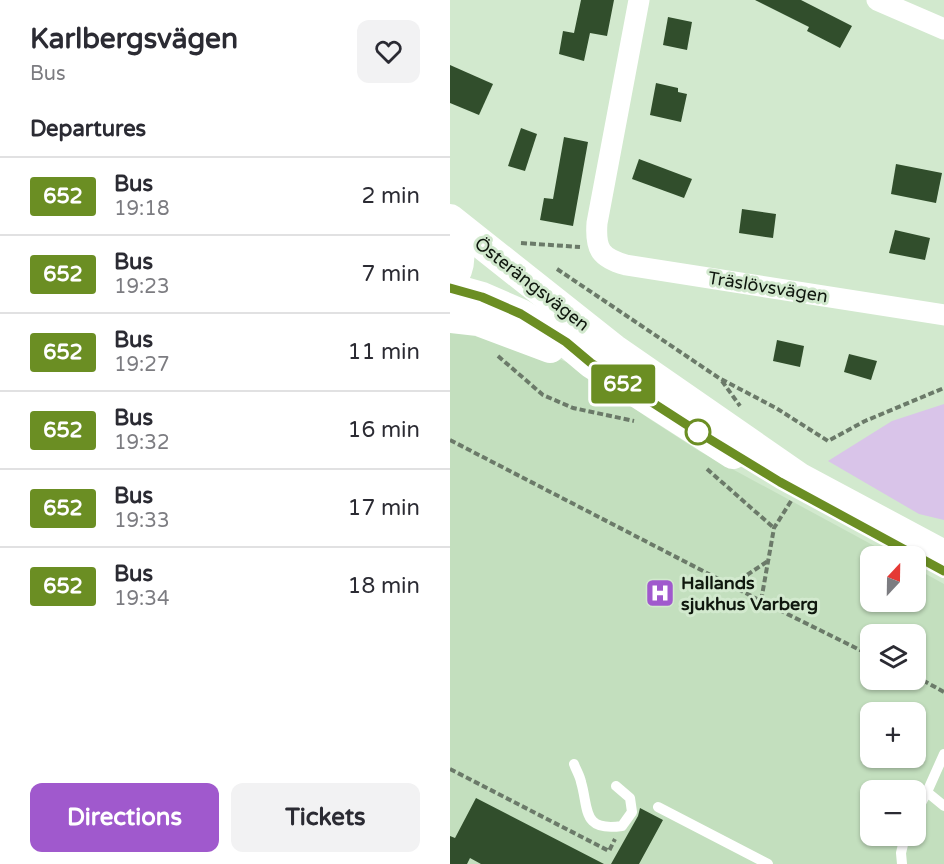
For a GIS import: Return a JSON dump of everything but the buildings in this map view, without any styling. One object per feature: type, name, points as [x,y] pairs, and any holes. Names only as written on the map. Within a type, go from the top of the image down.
[{"type":"street","points":[[599,248],[596,241],[597,224],[639,0]]},
{"type":"street","points":[[878,0],[944,29]]},
{"type":"street","points":[[450,283],[459,265],[459,247],[452,230]]},
{"type":"street","name":"Österängsvägen","points":[[452,230],[492,274],[563,322],[698,432],[780,482],[944,571]]},
{"type":"street","name":"Träslövsvägen","points":[[599,248],[611,261],[627,265],[944,315]]},
{"type":"street","name":"Österängsvägen","points":[[450,288],[482,297],[521,314],[566,342],[602,356],[800,478],[944,555]]},
{"type":"street","points":[[450,318],[478,321],[602,356]]},
{"type":"lane","points":[[944,754],[927,792],[944,806]]},
{"type":"lane","points":[[574,764],[582,782],[585,808],[591,819],[606,828],[622,826],[632,812],[630,798],[616,786]]},
{"type":"lane","points":[[658,807],[768,864]]},
{"type":"lane","points":[[902,864],[903,846]]},
{"type":"path","points":[[527,250],[518,243],[599,248]]},
{"type":"path","points":[[556,269],[719,378],[776,408],[828,441],[865,421],[944,388]]},
{"type":"path","points":[[493,352],[543,395],[573,408],[636,421]]},
{"type":"path","points":[[450,440],[731,586],[860,650]]},
{"type":"path","points":[[702,465],[774,528]]},
{"type":"path","points":[[761,601],[774,528],[792,500]]},
{"type":"path","points":[[731,586],[768,561]]},
{"type":"path","points":[[926,682],[944,692]]},
{"type":"path","points":[[450,769],[609,850],[622,826]]},
{"type":"shaded area","name":"Hallands sjukhus Varberg","points":[[470,326],[572,364],[699,451],[875,546],[860,546],[860,612],[926,612],[926,574],[944,584],[944,864],[450,864],[450,327]]},
{"type":"shaded area","points":[[944,404],[944,520],[919,514],[828,461],[892,421]]},
{"type":"bus line","name":"652","points":[[450,288],[482,297],[521,314],[566,342],[591,363],[780,482],[944,571]]},
{"type":"place","name":"Hallands sjukhus Varberg","points":[[660,593]]}]
